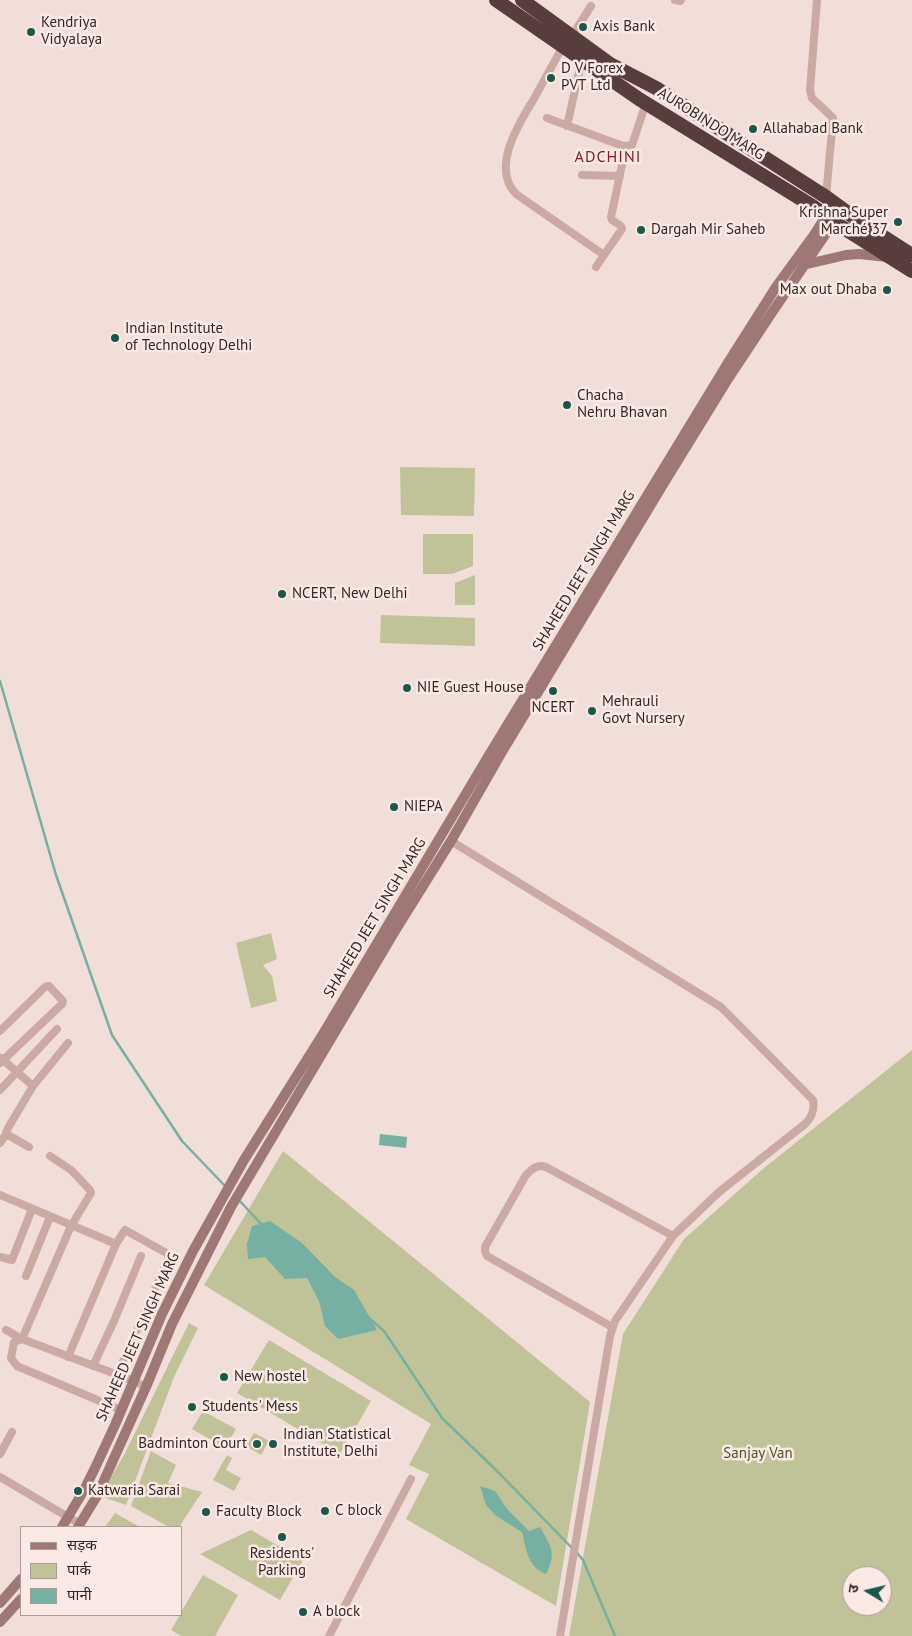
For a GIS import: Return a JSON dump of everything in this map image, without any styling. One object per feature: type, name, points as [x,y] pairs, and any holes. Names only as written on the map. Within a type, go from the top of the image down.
[{"type":"highway","name":"AUROBINDO MARG","points":[[496,0],[656,88],[840,206],[859,221],[911,251]]},
{"type":"highway","name":"AUROBINDO MARG","points":[[522,0],[568,41],[582,59],[646,104],[912,271]]},
{"type":"main road","points":[[830,219],[840,206]]},
{"type":"main road","name":"SHAHEED JEET SINGH MARG","points":[[63,1526],[84,1490],[177,1282],[244,1160],[499,757],[664,482],[774,308],[806,264],[830,219]]},
{"type":"main road","name":"SHAHEED JEET SINGH MARG","points":[[79,1526],[97,1496],[172,1324],[236,1198],[394,931],[446,838],[729,360],[776,287],[814,235],[830,219]]},
{"type":"main road","points":[[806,264],[859,254],[889,258]]},
{"type":"main road","points":[[0,1603],[20,1580]]},
{"type":"main road","points":[[0,1622],[20,1600]]},
{"type":"street","points":[[675,0],[681,0]]},
{"type":"street","points":[[817,0],[810,90],[812,98],[833,118],[826,197]]},
{"type":"street","points":[[590,6],[517,128],[510,144],[506,161],[508,180],[516,194],[604,255]]},
{"type":"street","points":[[567,126],[582,59]]},
{"type":"street","points":[[547,118],[623,146],[632,145],[646,104]]},
{"type":"street","points":[[596,267],[622,229],[611,217],[623,160]]},
{"type":"street","points":[[582,175],[620,176]]},
{"type":"street","points":[[446,838],[721,1007],[813,1100],[814,1108],[805,1124],[719,1192],[673,1236],[612,1327],[560,1636]]},
{"type":"street","points":[[0,1031],[45,987],[49,986],[63,1001],[1,1060],[34,1086]]},
{"type":"street","points":[[0,1090],[57,1029]]},
{"type":"street","points":[[0,1143],[34,1086],[68,1043]]},
{"type":"street","points":[[5,1136],[8,1135],[29,1147]]},
{"type":"street","points":[[50,1156],[71,1170],[90,1190],[90,1198],[71,1226],[22,1339],[14,1342],[11,1358],[17,1366],[121,1410]]},
{"type":"street","points":[[612,1327],[487,1256],[486,1246],[526,1175],[532,1168],[538,1166],[546,1167],[673,1236]]},
{"type":"street","points":[[0,1195],[116,1244]]},
{"type":"street","points":[[0,1257],[12,1260],[32,1209]]},
{"type":"street","points":[[26,1276],[50,1217]]},
{"type":"street","points":[[68,1357],[116,1244],[125,1230],[170,1255],[117,1375]]},
{"type":"street","points":[[93,1366],[141,1256]]},
{"type":"street","points":[[6,1330],[22,1339],[146,1387]]},
{"type":"street","points":[[0,1454],[12,1432]]},
{"type":"street","points":[[0,1477],[79,1526]]},
{"type":"street","points":[[329,1636],[411,1479]]},
{"type":"green space","points":[[400,467],[475,468],[474,516],[401,515]]},
{"type":"green space","points":[[423,534],[473,534],[473,566],[452,574],[423,574]]},
{"type":"green space","points":[[475,575],[475,605],[455,605],[455,583]]},
{"type":"green space","points":[[381,615],[475,618],[475,646],[380,643]]},
{"type":"green space","points":[[271,933],[277,959],[263,965],[272,976],[277,1001],[251,1008],[236,943]]},
{"type":"green space","name":"Sanjay Van","points":[[912,1050],[912,1636],[569,1636],[623,1334],[684,1239],[764,1168]]},
{"type":"green space","points":[[283,1151],[590,1402],[556,1606],[406,1519],[429,1474],[409,1465],[431,1424],[204,1285]]},
{"type":"green space","points":[[189,1323],[198,1328],[174,1377],[126,1505],[100,1496],[124,1455]]},
{"type":"green space","points":[[269,1340],[371,1401],[340,1454],[237,1393]]},
{"type":"green space","points":[[203,1411],[236,1429],[225,1448],[192,1429]]},
{"type":"green space","name":"Badminton Court","points":[[254,1433],[269,1441],[261,1455],[246,1446]]},
{"type":"green space","points":[[151,1451],[176,1465],[168,1483],[202,1492],[180,1526],[167,1526],[131,1506]]},
{"type":"green space","points":[[227,1455],[232,1458],[226,1470],[241,1478],[234,1491],[213,1480]]},
{"type":"green space","points":[[115,1513],[138,1526],[106,1526]]},
{"type":"green space","points":[[251,1530],[303,1560],[280,1600],[200,1554]]},
{"type":"green space","points":[[203,1575],[238,1595],[215,1636],[181,1636],[171,1630],[179,1616],[182,1616],[182,1610]]},
{"type":"water","points":[[380,1134],[407,1137],[406,1148],[379,1145]]},
{"type":"water","points":[[270,1221],[302,1243],[335,1277],[354,1290],[377,1330],[338,1339],[325,1326],[319,1301],[307,1278],[285,1279],[265,1257],[248,1259],[247,1244],[252,1226]]},
{"type":"water","points":[[480,1486],[495,1491],[507,1509],[529,1531],[540,1527],[552,1555],[546,1574],[531,1562],[522,1532],[495,1515],[486,1505]]},
{"type":"waterway","points":[[0,681],[56,875],[112,1035],[182,1141],[225,1186]]},
{"type":"waterway","points":[[238,1199],[263,1226]]},
{"type":"waterway","points":[[369,1318],[384,1331],[442,1418],[573,1549]]},
{"type":"waterway","points":[[577,1553],[583,1560],[615,1636]]},
{"type":"place","name":"Axis Bank","points":[[583,27]]},
{"type":"place","name":"Kendriya Vidyalaya","points":[[31,32]]},
{"type":"place","name":"D V Forex PVT Ltd","points":[[551,78]]},
{"type":"place","name":"Allahabad Bank","points":[[753,129]]},
{"type":"place","name":"Krishna Super Marché 37","points":[[898,222]]},
{"type":"place","name":"Dargah Mir Saheb","points":[[641,230]]},
{"type":"place","name":"Max out Dhaba","points":[[887,290]]},
{"type":"place","name":"Indian Institute of Technology Delhi","points":[[115,338]]},
{"type":"place","name":"Chacha Nehru Bhavan","points":[[567,405]]},
{"type":"place","name":"NCERT, New Delhi","points":[[282,594]]},
{"type":"place","name":"NIE Guest House","points":[[407,688]]},
{"type":"place","name":"NCERT","points":[[553,691]]},
{"type":"place","name":"Mehrauli Govt Nursery","points":[[592,711]]},
{"type":"place","name":"NIEPA","points":[[394,807]]},
{"type":"place","name":"New hostel","points":[[224,1377]]},
{"type":"place","name":"Students' Mess","points":[[192,1407]]},
{"type":"place","name":"Badminton Court","points":[[257,1444]]},
{"type":"place","name":"Indian Statistical Institute, Delhi","points":[[273,1444]]},
{"type":"place","name":"Katwaria Sarai","points":[[78,1491]]},
{"type":"place","name":"C block","points":[[325,1511]]},
{"type":"place","name":"Faculty Block","points":[[206,1512]]},
{"type":"place","name":"Residents' Parking","points":[[282,1537]]},
{"type":"place","name":"A block","points":[[303,1612]]},
{"type":"district","name":"ADCHINI","points":[[608,157]]}]
